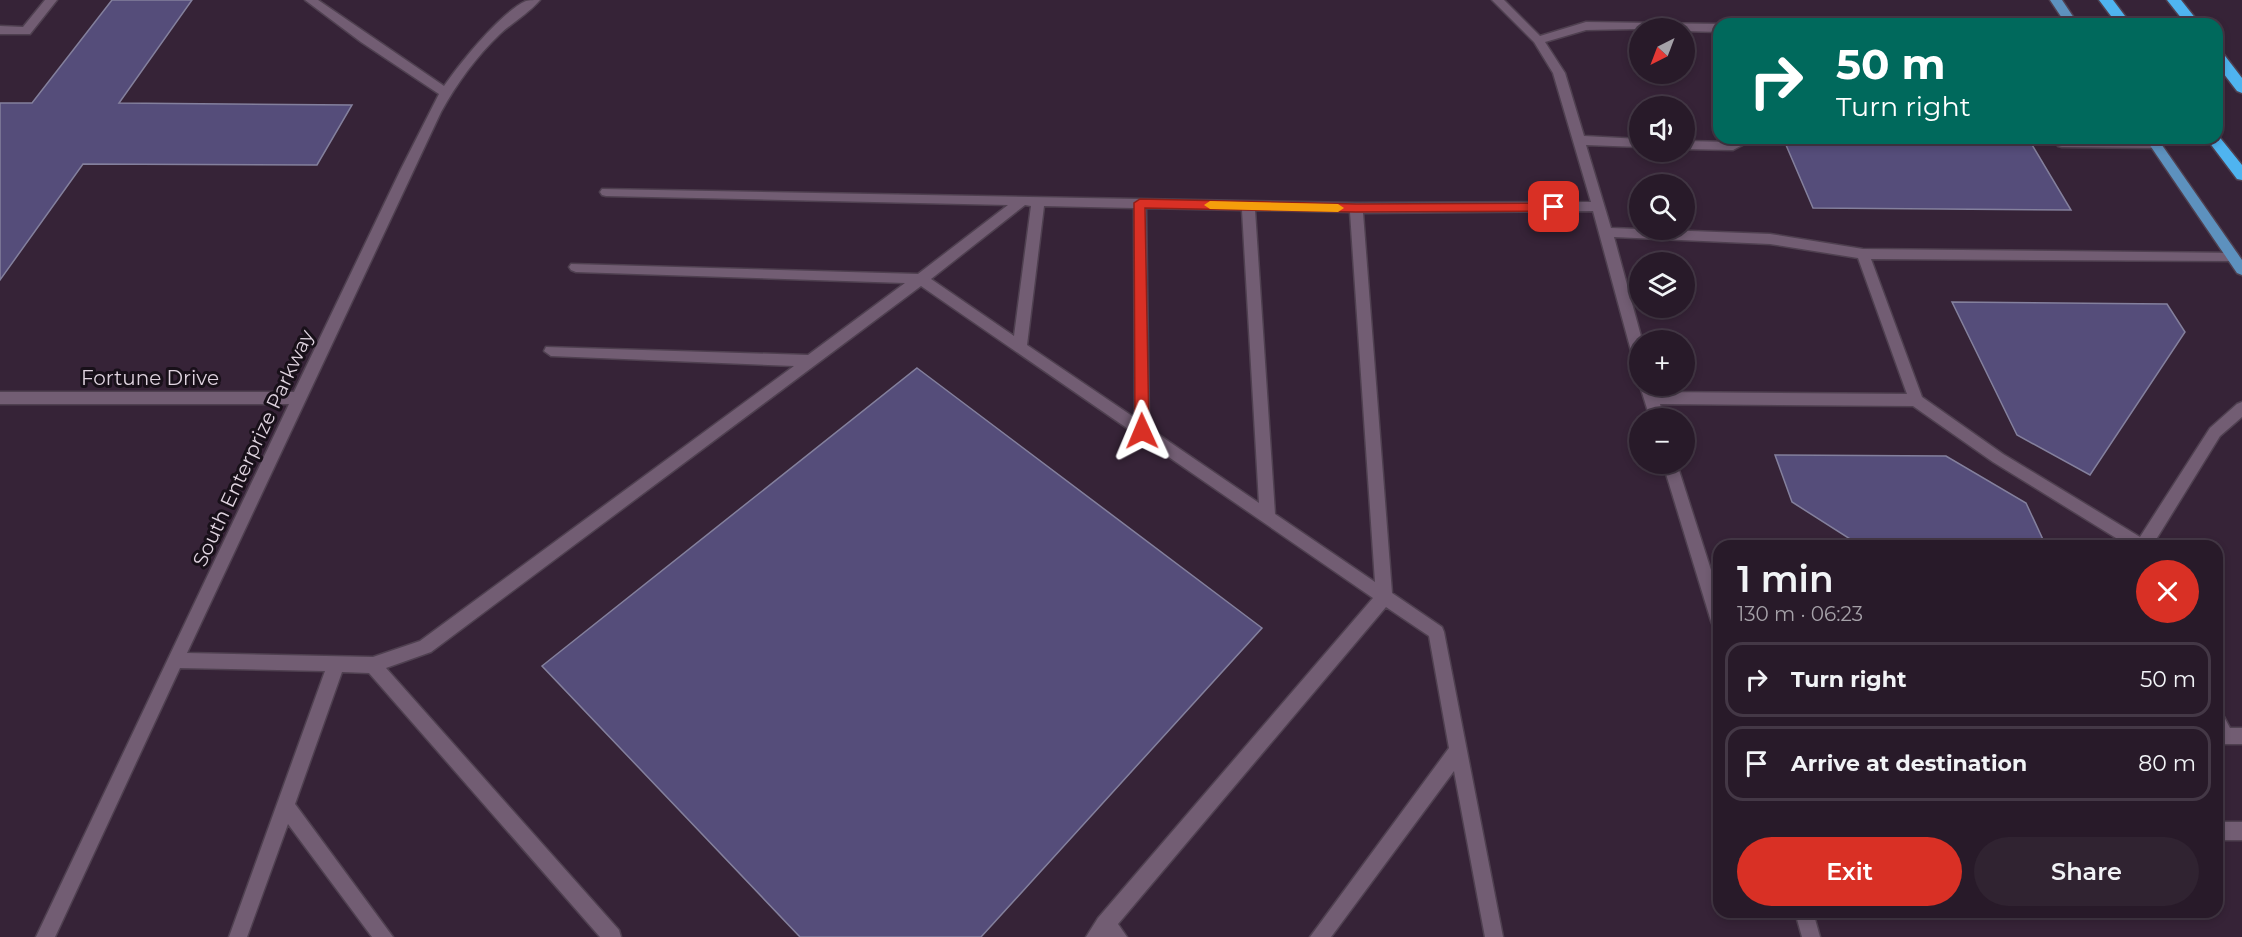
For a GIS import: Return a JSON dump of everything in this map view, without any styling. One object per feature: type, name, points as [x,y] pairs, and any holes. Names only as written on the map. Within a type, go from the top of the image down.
[{"type":"highway","points":[[2106,0],[2120,18]]},
{"type":"highway","points":[[2174,0],[2188,18]]},
{"type":"highway","points":[[2223,63],[2242,88]]},
{"type":"highway","points":[[2218,144],[2242,175]]},
{"type":"main road","points":[[2056,0],[2068,18]]},
{"type":"main road","points":[[2155,144],[2242,270]]},
{"type":"street","points":[[0,30],[26,31],[51,0]]},
{"type":"street","points":[[311,0],[446,93]]},
{"type":"street","name":"South Enterprize Parkway","points":[[45,937],[406,171],[446,93],[482,45],[511,16],[534,0]]},
{"type":"street","points":[[1498,0],[1538,40],[1559,73],[1599,206],[1632,330]]},
{"type":"street","points":[[1538,40],[1586,26],[1713,28]]},
{"type":"street","points":[[1579,141],[1629,143]]},
{"type":"street","points":[[1695,145],[1733,146],[1737,144]]},
{"type":"street","points":[[606,192],[1356,208],[1599,206]]},
{"type":"street","points":[[176,660],[373,665],[425,647],[921,279],[1022,201]]},
{"type":"street","points":[[1020,347],[1038,201]]},
{"type":"street","points":[[1140,203],[1142,431]]},
{"type":"street","points":[[1248,206],[1268,517]]},
{"type":"street","points":[[1106,933],[1384,597],[1356,208]]},
{"type":"street","points":[[1606,232],[1770,239],[1863,254],[2232,256]]},
{"type":"street","points":[[1863,254],[1916,400]]},
{"type":"street","points":[[576,267],[921,279],[1436,632],[1494,937]]},
{"type":"street","points":[[551,351],[811,361]]},
{"type":"street","points":[[1695,393],[1916,400],[1998,458],[2132,540]]},
{"type":"street","name":"Fortune Drive","points":[[0,398],[300,398]]},
{"type":"street","points":[[2146,540],[2215,432],[2242,408]]},
{"type":"street","points":[[1673,474],[1713,602]]},
{"type":"street","points":[[238,937],[336,664]]},
{"type":"street","points":[[373,665],[612,937]]},
{"type":"street","points":[[1319,937],[1458,751]]},
{"type":"street","points":[[285,806],[384,937]]},
{"type":"street","points":[[2223,831],[2242,831]]},
{"type":"street","points":[[1806,918],[1811,937]]},
{"type":"building","points":[[112,0],[192,0],[119,103],[352,105],[317,165],[83,164],[0,280],[0,103],[32,103]]},
{"type":"building","points":[[1786,144],[2032,144],[2071,210],[1813,208]]},
{"type":"building","points":[[1952,302],[2167,304],[2185,332],[2090,475],[2017,435]]},
{"type":"building","points":[[917,368],[1262,628],[981,937],[800,937],[542,666]]},
{"type":"building","points":[[1775,455],[1946,456],[2026,503],[2043,540],[1852,540],[1792,502]]},
{"type":"slow traffic","points":[[1210,205],[1338,208]]},
{"type":"route","points":[[1142,431],[1140,203],[1356,208],[1554,207]]}]
